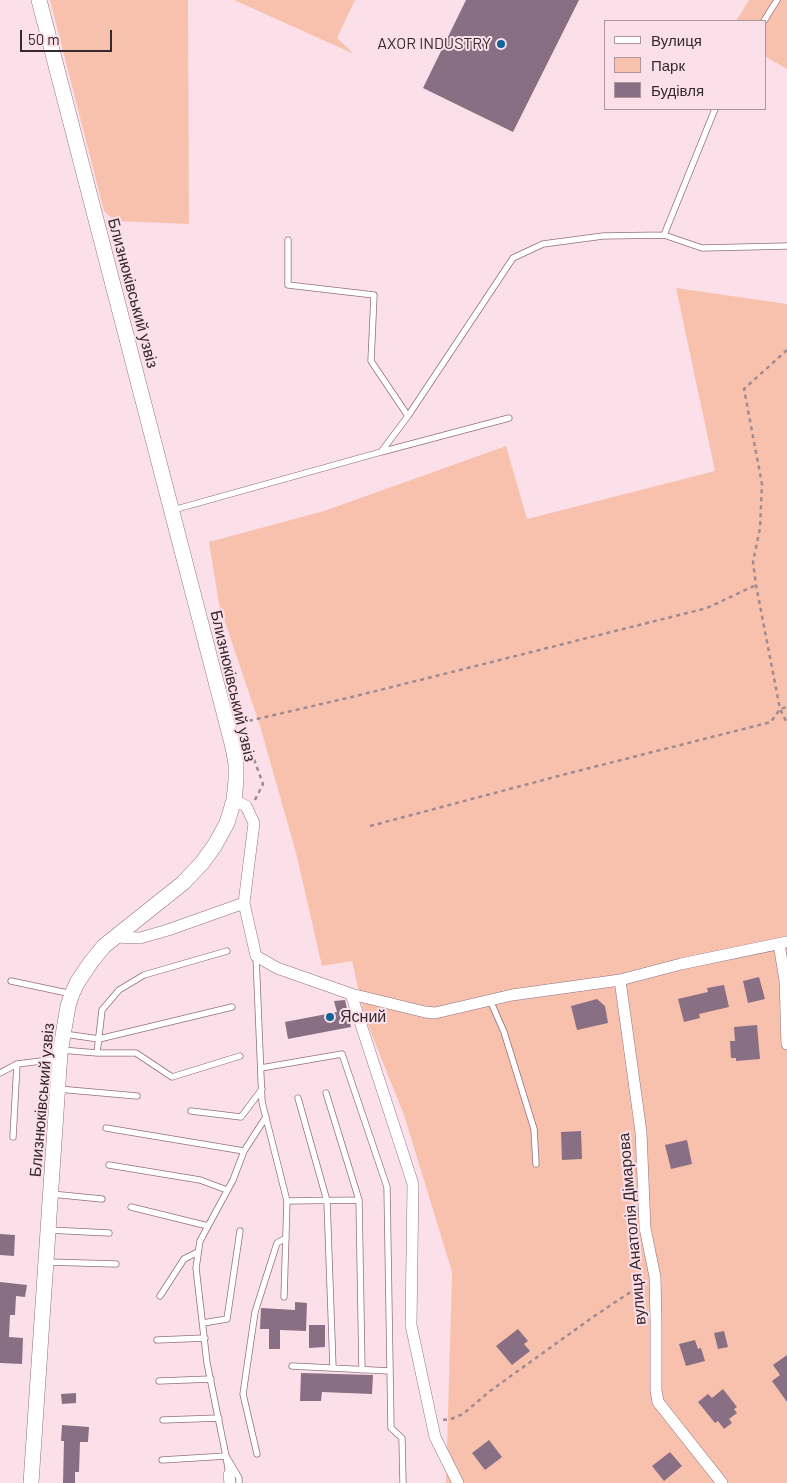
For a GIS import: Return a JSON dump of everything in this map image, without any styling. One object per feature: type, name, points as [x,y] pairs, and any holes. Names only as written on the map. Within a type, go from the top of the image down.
[{"type":"street","name":"Близнюківський узвіз","points":[[31,1483],[60,1055],[72,994],[91,962],[104,946],[183,884],[202,863],[227,823],[234,800],[236,780],[233,747],[39,0]]},
{"type":"street","points":[[234,800],[246,806],[254,823],[244,903],[256,956],[277,968],[352,994],[435,1013],[512,995],[620,980],[681,964],[783,943],[786,980],[787,1044]]},
{"type":"street","points":[[114,937],[140,938],[244,903]]},
{"type":"street","name":"вулиця Анатолія Дімарова","points":[[620,980],[640,1132],[646,1228],[655,1277],[656,1390],[658,1402],[722,1483]]},
{"type":"street","points":[[352,994],[413,1184],[411,1325],[435,1437],[458,1483]]},
{"type":"lane","points":[[765,20],[777,0]]},
{"type":"lane","points":[[664,235],[714,110]]},
{"type":"lane","points":[[381,452],[408,416],[513,258],[543,244],[603,236],[664,235],[702,248],[787,246]]},
{"type":"lane","points":[[288,240],[288,285],[374,295],[371,361],[408,416]]},
{"type":"lane","points":[[171,511],[509,418]]},
{"type":"lane","points":[[97,1053],[102,1010],[119,990],[144,975],[227,951]]},
{"type":"lane","points":[[256,956],[262,1102],[287,1201],[284,1297]]},
{"type":"lane","points":[[11,981],[72,994]]},
{"type":"lane","points":[[490,1000],[504,1032],[534,1129],[536,1164]]},
{"type":"lane","points":[[64,1034],[98,1039],[232,1007]]},
{"type":"lane","points":[[0,1073],[17,1064],[60,1055],[136,1053],[172,1077],[240,1056]]},
{"type":"lane","points":[[261,1068],[342,1054],[387,1187],[391,1428],[402,1438],[403,1483]]},
{"type":"lane","points":[[13,1137],[17,1064]]},
{"type":"lane","points":[[191,1111],[241,1117],[262,1088]]},
{"type":"lane","points":[[58,1089],[136,1096]]},
{"type":"lane","points":[[326,1093],[359,1200],[362,1370]]},
{"type":"lane","points":[[298,1098],[328,1201],[333,1368]]},
{"type":"lane","points":[[229,1479],[211,1380],[196,1268],[200,1241],[233,1180],[244,1151],[266,1117]]},
{"type":"lane","points":[[106,1128],[244,1151]]},
{"type":"lane","points":[[109,1165],[200,1180],[227,1190]]},
{"type":"lane","points":[[51,1194],[102,1199]]},
{"type":"lane","points":[[287,1201],[359,1200]]},
{"type":"lane","points":[[131,1207],[208,1226]]},
{"type":"lane","points":[[49,1230],[109,1233]]},
{"type":"lane","points":[[203,1323],[227,1319],[240,1231]]},
{"type":"lane","points":[[256,1454],[242,1394],[255,1312],[276,1243],[286,1238]]},
{"type":"lane","points":[[160,1296],[184,1259],[198,1252]]},
{"type":"lane","points":[[46,1262],[116,1264]]},
{"type":"lane","points":[[157,1340],[205,1338]]},
{"type":"lane","points":[[292,1366],[390,1371]]},
{"type":"lane","points":[[159,1381],[211,1380]]},
{"type":"lane","points":[[163,1420],[219,1418]]},
{"type":"lane","points":[[162,1460],[226,1456]]},
{"type":"lane","points":[[226,1456],[239,1478],[239,1483]]},
{"type":"path","points":[[787,350],[744,389],[762,484],[760,528],[753,562],[756,586],[780,709],[787,723]]},
{"type":"path","points":[[253,805],[263,784],[246,740],[244,722],[356,696],[706,608],[756,586]]},
{"type":"path","points":[[370,826],[771,722],[780,709],[787,706]]},
{"type":"path","points":[[432,1420],[451,1419],[463,1414],[490,1391],[593,1317],[655,1277]]},
{"type":"green space","points":[[50,0],[188,0],[189,224],[115,221],[104,211]]},
{"type":"green space","points":[[234,0],[355,0],[337,38],[354,54]]},
{"type":"green space","points":[[749,0],[787,0],[787,69],[767,58],[767,20],[737,20]]},
{"type":"green space","points":[[676,288],[787,304],[787,1483],[446,1483],[452,1272],[404,1115],[364,1015],[352,961],[322,966],[296,853],[260,726],[219,604],[209,542],[324,511],[506,446],[527,519],[715,471]]},
{"type":"building","name":"AXOR INDUSTRY","points":[[466,0],[579,0],[513,132],[423,88]]},
{"type":"building","points":[[759,977],[765,999],[748,1003],[743,981]]},
{"type":"building","points":[[724,985],[729,1007],[699,1014],[700,1018],[684,1022],[678,999],[708,992],[707,988]]},
{"type":"building","points":[[597,999],[605,1006],[608,1023],[577,1030],[571,1006]]},
{"type":"building","name":"Ясний","points":[[345,1000],[351,1027],[288,1039],[285,1022],[337,1012],[334,1001]]},
{"type":"building","points":[[757,1025],[760,1059],[736,1061],[736,1058],[731,1058],[730,1041],[735,1041],[734,1027]]},
{"type":"building","points":[[581,1131],[582,1159],[562,1160],[561,1132]]},
{"type":"building","points":[[687,1140],[692,1164],[671,1169],[665,1145]]},
{"type":"building","points":[[0,1234],[15,1235],[14,1256],[0,1255]]},
{"type":"building","points":[[0,1282],[27,1285],[25,1297],[16,1296],[15,1315],[10,1315],[9,1337],[23,1338],[22,1364],[0,1363]]},
{"type":"building","points":[[295,1302],[307,1303],[306,1331],[280,1330],[280,1349],[269,1349],[269,1329],[260,1329],[261,1308],[295,1310]]},
{"type":"building","points":[[309,1325],[325,1325],[325,1347],[309,1348]]},
{"type":"building","points":[[518,1329],[528,1341],[524,1344],[530,1351],[512,1365],[496,1346]]},
{"type":"building","points":[[724,1331],[728,1347],[718,1349],[714,1333]]},
{"type":"building","points":[[695,1340],[698,1349],[701,1348],[705,1361],[686,1366],[679,1344]]},
{"type":"building","points":[[787,1355],[787,1402],[772,1381],[780,1375],[773,1365]]},
{"type":"building","points":[[301,1373],[373,1375],[372,1394],[322,1392],[321,1401],[300,1401]]},
{"type":"building","points":[[723,1389],[737,1407],[734,1409],[737,1413],[729,1419],[732,1423],[724,1429],[718,1421],[715,1423],[698,1402],[708,1394],[712,1398]]},
{"type":"building","points":[[76,1393],[76,1403],[62,1404],[61,1394]]},
{"type":"building","points":[[62,1425],[89,1427],[88,1442],[80,1442],[79,1472],[75,1472],[75,1483],[63,1483],[64,1441],[61,1441]]},
{"type":"building","points":[[489,1440],[502,1457],[485,1470],[472,1453]]},
{"type":"building","points":[[670,1452],[682,1466],[664,1481],[652,1466]]},
{"type":"place","name":"AXOR INDUSTRY","points":[[501,44]]},
{"type":"place","name":"Ясний","points":[[330,1017]]}]
